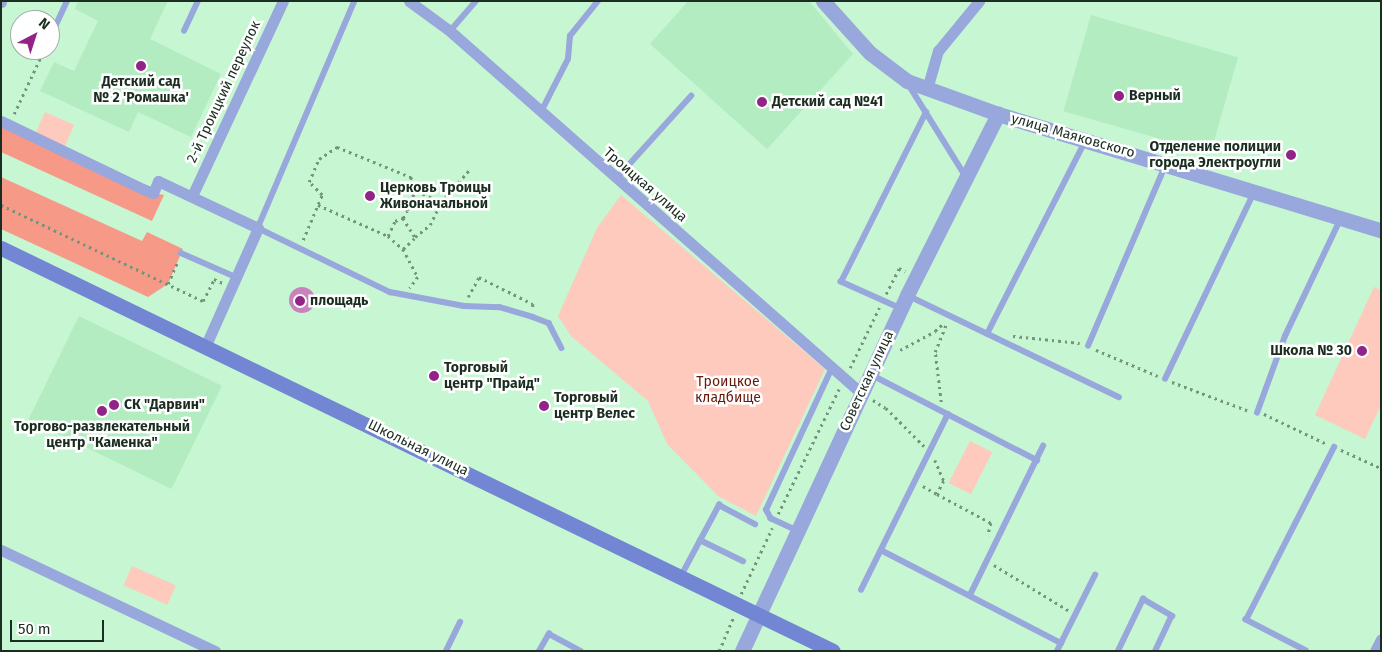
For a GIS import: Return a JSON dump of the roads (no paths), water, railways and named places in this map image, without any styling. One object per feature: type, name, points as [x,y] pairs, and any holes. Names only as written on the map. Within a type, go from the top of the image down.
[{"type":"main road","name":"Школьная улица","points":[[1,248],[206,345],[833,651]]},
{"type":"street","name":"2-й Троицкий переулок","points":[[192,196],[282,1]]},
{"type":"street","name":"Троицкая улица","points":[[409,1],[450,31],[861,393]]},
{"type":"street","name":"улица Маяковского","points":[[823,1],[870,53],[907,81],[998,114],[1166,163],[1381,230]]},
{"type":"street","points":[[927,89],[938,51],[979,1]]},
{"type":"street","name":"Советская улица","points":[[742,651],[916,276],[998,114]]},
{"type":"street","points":[[5,123],[143,189],[153,193],[158,181],[258,228],[206,345]]},
{"type":"street","points":[[1,550],[215,651]]},
{"type":"street","points":[[1375,651],[1381,639]]},
{"type":"lane","points":[[60,15],[66,1]]},
{"type":"lane","points":[[184,31],[198,1]]},
{"type":"lane","points":[[354,1],[258,228],[390,292],[464,306],[499,307],[549,323],[562,348]]},
{"type":"lane","points":[[450,31],[476,1]]},
{"type":"lane","points":[[541,113],[568,59],[570,36],[598,1]]},
{"type":"lane","points":[[907,81],[966,177]]},
{"type":"lane","points":[[616,179],[691,96]]},
{"type":"lane","points":[[926,112],[841,282],[883,301],[904,302],[950,316],[1118,397]]},
{"type":"lane","points":[[987,334],[1086,140]]},
{"type":"lane","points":[[1088,346],[1166,163]]},
{"type":"lane","points":[[1165,379],[1254,191]]},
{"type":"lane","points":[[1257,413],[1286,336],[1341,218]]},
{"type":"lane","points":[[181,253],[234,281]]},
{"type":"lane","points":[[797,531],[775,520],[766,510],[832,368]]},
{"type":"lane","points":[[870,374],[1037,460]]},
{"type":"lane","points":[[862,590],[948,414]]},
{"type":"lane","points":[[970,595],[1044,446]]},
{"type":"lane","points":[[1306,651],[1246,620],[1334,447]]},
{"type":"lane","points":[[681,576],[719,505],[755,524]]},
{"type":"lane","points":[[700,540],[743,561]]},
{"type":"lane","points":[[881,550],[1062,643]]},
{"type":"lane","points":[[1058,651],[1095,575]]},
{"type":"lane","points":[[1118,651],[1143,599],[1172,616],[1156,651]]},
{"type":"lane","points":[[446,651],[460,622]]},
{"type":"lane","points":[[539,651],[549,634],[581,651]]},
{"type":"place","name":"Детский сад № 2 'Ромашка'","points":[[141,66]]},
{"type":"place","name":"Верный","points":[[1119,96]]},
{"type":"place","name":"Детский сад №41","points":[[762,102]]},
{"type":"place","name":"Отделение полиции города Электроугли","points":[[1291,155]]},
{"type":"place","name":"Церковь Троицы Живоначальной","points":[[370,196]]},
{"type":"place","name":"площадь","points":[[300,301]]},
{"type":"place","name":"Школа № 30","points":[[1362,351]]},
{"type":"place","name":"Торговый центр \"Прайд\"","points":[[434,376]]},
{"type":"place","name":"СК \"Дарвин\"","points":[[114,405]]},
{"type":"place","name":"Торговый центр Велес","points":[[544,406]]},
{"type":"place","name":"Торгово-развлекательный центр \"Каменка\"","points":[[102,411]]},
{"type":"park label","name":"Троицкое кладбище","points":[[728,390]]}]
